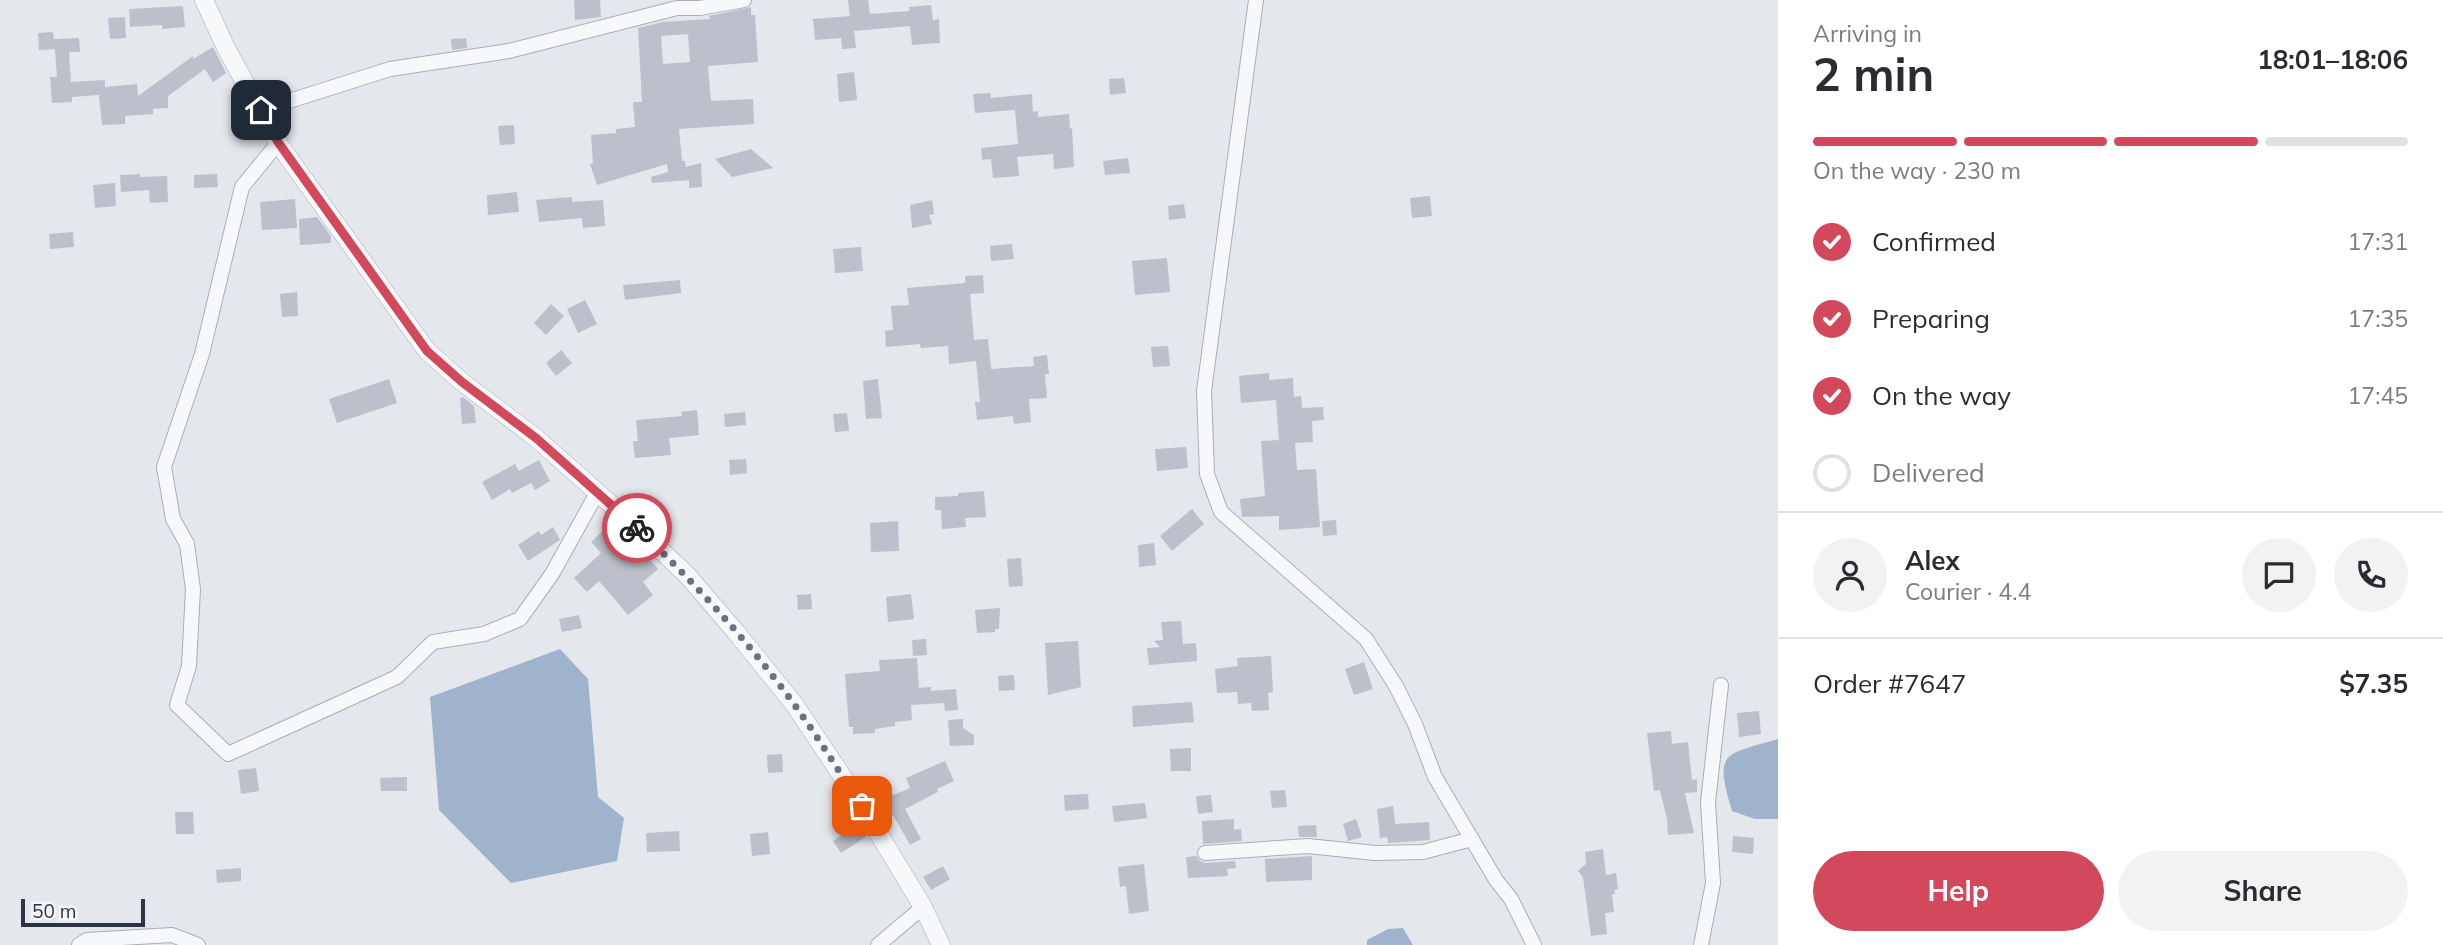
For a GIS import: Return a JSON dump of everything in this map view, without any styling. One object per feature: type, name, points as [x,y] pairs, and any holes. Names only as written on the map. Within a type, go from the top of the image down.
[{"type":"street","points":[[204,0],[226,48],[278,142],[427,351],[462,382],[536,438],[597,493],[687,576],[736,631],[794,704],[862,806],[923,907],[941,945]]},
{"type":"street","points":[[261,110],[390,69],[509,51],[677,8],[701,8],[744,0]]},
{"type":"street","points":[[1256,0],[1204,391],[1207,474],[1221,512],[1366,639],[1415,724],[1435,777],[1496,880],[1511,899],[1534,945]]},
{"type":"street","points":[[278,142],[243,187],[202,354],[164,467],[173,519],[187,544],[193,589],[189,666],[177,705],[228,754],[397,677],[433,642],[484,634],[520,619],[552,574],[597,493]]},
{"type":"street","points":[[1701,945],[1713,883],[1708,802],[1721,685]]},
{"type":"street","points":[[1205,853],[1308,846],[1375,853],[1423,852],[1472,839]]},
{"type":"street","points":[[878,945],[923,907]]},
{"type":"street","points":[[79,945],[87,940],[173,935],[198,945]]},
{"type":"water","points":[[560,649],[588,679],[598,797],[624,818],[617,861],[511,883],[439,810],[430,697]]},
{"type":"water","points":[[1778,739],[1778,819],[1755,819],[1732,811],[1724,777],[1724,766],[1728,758],[1745,749]]},
{"type":"water","points":[[1403,928],[1413,945],[1367,945],[1367,940],[1388,929]]},
{"type":"building","points":[[574,0],[600,0],[601,17],[575,20]]},
{"type":"building","points":[[848,0],[868,0],[870,14],[909,11],[909,7],[931,5],[933,20],[939,19],[940,43],[912,45],[910,26],[854,31],[856,48],[842,49],[841,38],[815,40],[813,19],[850,16]]},
{"type":"building","points":[[183,6],[185,27],[130,27],[129,9]]},
{"type":"building","points":[[751,7],[751,15],[755,15],[758,62],[708,66],[711,101],[753,99],[754,124],[679,129],[682,161],[685,161],[686,167],[701,163],[702,187],[689,188],[689,180],[652,183],[651,177],[668,172],[667,164],[597,185],[590,164],[593,163],[591,135],[616,133],[616,129],[635,127],[633,102],[642,102],[638,28],[663,22],[710,19],[709,16]],"holes":[[[688,34],[690,62],[663,64],[661,36]]]},
{"type":"building","points":[[125,17],[126,38],[110,39],[108,18]]},
{"type":"building","points":[[53,32],[55,49],[39,50],[38,33]]},
{"type":"building","points":[[79,38],[80,52],[69,52],[71,82],[105,80],[105,87],[137,84],[138,96],[193,56],[193,59],[213,47],[226,73],[213,82],[205,69],[168,96],[168,108],[153,109],[153,114],[125,116],[125,124],[102,125],[99,95],[72,97],[72,102],[52,103],[50,77],[57,77],[54,39]]},
{"type":"building","points":[[466,38],[467,48],[452,50],[451,39]]},
{"type":"building","points":[[854,72],[857,100],[839,102],[837,74]]},
{"type":"building","points":[[1124,78],[1126,93],[1110,95],[1109,79]]},
{"type":"building","points":[[990,93],[991,98],[1032,94],[1033,112],[1038,111],[1038,117],[1069,114],[1074,167],[1054,169],[1053,154],[1017,157],[1019,176],[993,178],[991,159],[982,160],[981,148],[1018,144],[1015,110],[975,113],[973,94]]},
{"type":"building","points":[[514,125],[515,144],[500,145],[498,126]]},
{"type":"building","points":[[751,149],[773,168],[732,177],[715,159]]},
{"type":"building","points":[[1128,158],[1130,173],[1105,175],[1103,161]]},
{"type":"building","points":[[140,174],[140,177],[167,176],[168,202],[150,203],[149,190],[121,192],[120,175]]},
{"type":"building","points":[[217,174],[218,187],[194,188],[194,175]]},
{"type":"building","points":[[115,183],[116,206],[95,208],[93,185]]},
{"type":"building","points":[[517,192],[519,212],[488,215],[487,195]]},
{"type":"building","points":[[1430,196],[1432,216],[1412,218],[1410,198]]},
{"type":"building","points":[[572,197],[572,202],[603,200],[605,226],[583,228],[582,218],[539,222],[536,200]]},
{"type":"building","points":[[295,199],[297,228],[262,230],[260,202]]},
{"type":"building","points":[[932,200],[934,214],[929,215],[932,224],[912,228],[910,205]]},
{"type":"building","points":[[1184,204],[1186,218],[1169,220],[1168,206]]},
{"type":"building","points":[[317,217],[331,236],[331,243],[300,245],[299,219]]},
{"type":"building","points":[[73,232],[74,247],[50,249],[49,234]]},
{"type":"building","points":[[1012,244],[1014,259],[991,261],[990,246]]},
{"type":"building","points":[[861,247],[863,271],[835,273],[833,249]]},
{"type":"building","points":[[1167,258],[1170,292],[1135,295],[1132,261]]},
{"type":"building","points":[[983,275],[984,293],[970,294],[974,340],[988,339],[991,369],[1034,366],[1033,357],[1047,355],[1047,398],[1029,399],[1031,422],[1014,424],[1013,416],[977,420],[975,402],[980,402],[976,361],[949,364],[948,346],[921,348],[920,344],[886,347],[885,331],[893,330],[891,306],[909,305],[907,288],[965,283],[965,276]]},
{"type":"building","points":[[680,280],[681,293],[625,300],[623,285]]},
{"type":"building","points":[[297,292],[298,316],[282,317],[280,294]]},
{"type":"building","points":[[585,300],[597,324],[578,333],[567,309]]},
{"type":"building","points":[[551,304],[564,316],[546,335],[534,323]]},
{"type":"building","points":[[1168,346],[1170,366],[1153,367],[1151,347]]},
{"type":"building","points":[[561,350],[572,363],[556,376],[546,363]]},
{"type":"building","points":[[1269,373],[1269,380],[1293,378],[1294,397],[1301,396],[1302,408],[1323,407],[1324,420],[1312,421],[1313,442],[1295,443],[1297,470],[1316,469],[1320,527],[1279,530],[1279,516],[1242,517],[1240,499],[1265,496],[1261,441],[1279,440],[1276,400],[1241,403],[1239,376]]},
{"type":"building","points":[[389,379],[397,403],[337,423],[329,399]]},
{"type":"building","points":[[878,379],[882,418],[866,419],[863,381]]},
{"type":"building","points":[[463,397],[474,406],[476,423],[462,424],[460,398]]},
{"type":"building","points":[[697,410],[699,435],[669,438],[671,455],[635,458],[633,441],[638,441],[636,420],[682,416],[681,412]]},
{"type":"building","points":[[745,412],[746,425],[725,427],[724,414]]},
{"type":"building","points":[[847,413],[849,431],[835,432],[833,414]]},
{"type":"building","points":[[1186,447],[1188,468],[1157,471],[1155,449]]},
{"type":"building","points":[[746,459],[747,473],[730,475],[729,460]]},
{"type":"building","points":[[539,460],[550,481],[535,490],[531,483],[512,493],[510,489],[492,500],[482,482],[515,464],[519,471]]},
{"type":"building","points":[[984,491],[986,517],[965,518],[966,527],[942,529],[941,510],[935,510],[935,497]]},
{"type":"building","points":[[1192,509],[1204,524],[1172,551],[1160,536]]},
{"type":"building","points":[[1336,520],[1337,535],[1323,536],[1322,521]]},
{"type":"building","points":[[898,521],[899,551],[871,552],[870,523]]},
{"type":"building","points":[[608,526],[642,563],[648,558],[658,569],[643,582],[653,595],[628,615],[599,581],[587,592],[574,578],[601,553],[591,542]]},
{"type":"building","points":[[553,527],[560,540],[528,561],[518,545],[539,531],[541,535]]},
{"type":"building","points":[[1154,543],[1156,565],[1139,567],[1138,545]]},
{"type":"building","points":[[1021,558],[1023,586],[1009,587],[1007,559]]},
{"type":"building","points":[[811,594],[812,609],[798,610],[797,595]]},
{"type":"building","points":[[911,594],[914,619],[888,622],[886,597]]},
{"type":"building","points":[[1000,608],[999,629],[995,629],[995,632],[977,633],[975,610]]},
{"type":"building","points":[[579,615],[582,628],[562,632],[559,619]]},
{"type":"building","points":[[1181,621],[1183,644],[1196,643],[1197,661],[1149,665],[1147,648],[1160,647],[1154,641],[1163,640],[1161,622]]},
{"type":"building","points":[[926,639],[927,655],[913,656],[912,640]]},
{"type":"building","points":[[1078,641],[1081,687],[1048,695],[1045,643]]},
{"type":"building","points":[[1271,656],[1273,692],[1268,693],[1269,710],[1252,711],[1251,703],[1238,704],[1237,692],[1217,693],[1215,669],[1238,666],[1237,658]]},
{"type":"building","points":[[917,658],[919,688],[931,687],[931,691],[956,689],[958,710],[945,711],[944,703],[911,705],[912,720],[875,729],[875,733],[853,734],[853,727],[849,727],[845,674],[880,671],[879,660]]},
{"type":"building","points":[[1364,662],[1373,689],[1354,695],[1345,669]]},
{"type":"building","points":[[1014,675],[1015,690],[999,691],[998,676]]},
{"type":"building","points":[[1192,702],[1194,722],[1133,727],[1132,706]]},
{"type":"building","points":[[1759,711],[1761,734],[1739,737],[1737,713]]},
{"type":"building","points":[[963,719],[963,728],[974,735],[974,745],[950,746],[948,720]]},
{"type":"building","points":[[1671,731],[1672,744],[1688,742],[1692,780],[1697,779],[1697,792],[1685,793],[1694,833],[1668,835],[1660,790],[1654,791],[1647,733]]},
{"type":"building","points":[[1191,748],[1191,771],[1171,771],[1170,749]]},
{"type":"building","points":[[782,754],[783,772],[768,773],[767,755]]},
{"type":"building","points":[[945,761],[954,781],[905,809],[921,839],[910,845],[884,799],[910,788],[906,778]]},
{"type":"building","points":[[256,768],[259,791],[241,794],[238,770]]},
{"type":"building","points":[[407,777],[407,791],[381,791],[380,778]]},
{"type":"building","points":[[1285,790],[1287,807],[1272,808],[1270,791]]},
{"type":"building","points":[[1088,794],[1089,809],[1065,811],[1064,795]]},
{"type":"building","points":[[1211,795],[1213,812],[1198,814],[1196,796]]},
{"type":"building","points":[[1145,803],[1147,818],[1114,822],[1112,806]]},
{"type":"building","points":[[1393,806],[1395,824],[1429,822],[1430,840],[1388,843],[1387,837],[1380,838],[1377,809]]},
{"type":"building","points":[[175,812],[193,812],[194,834],[176,834]]},
{"type":"building","points":[[1234,819],[1234,830],[1241,829],[1242,841],[1203,844],[1202,821]]},
{"type":"building","points":[[1356,819],[1362,837],[1348,841],[1343,824]]},
{"type":"building","points":[[859,824],[867,836],[841,853],[833,841]]},
{"type":"building","points":[[1316,825],[1317,837],[1299,837],[1298,826]]},
{"type":"building","points":[[679,831],[680,851],[647,852],[646,833]]},
{"type":"building","points":[[768,832],[770,854],[752,856],[750,834]]},
{"type":"building","points":[[1733,836],[1754,838],[1753,854],[1732,852]]},
{"type":"building","points":[[1603,849],[1606,875],[1616,873],[1618,889],[1612,894],[1614,912],[1605,913],[1607,934],[1591,936],[1583,877],[1578,871],[1586,864],[1585,852]]},
{"type":"building","points":[[1196,856],[1205,863],[1235,861],[1236,868],[1227,869],[1228,876],[1188,878],[1186,857]]},
{"type":"building","points":[[1312,856],[1312,880],[1266,882],[1265,859]]},
{"type":"building","points":[[1144,864],[1149,911],[1129,914],[1126,886],[1120,887],[1118,867]]},
{"type":"building","points":[[943,866],[950,879],[931,890],[923,877]]},
{"type":"building","points":[[241,868],[241,881],[217,883],[216,870]]},
{"type":"way so far","points":[[637,528],[687,576],[736,631],[794,704],[862,806]]},
{"type":"route","points":[[261,110],[278,142],[427,351],[462,382],[536,438],[637,528]]}]
